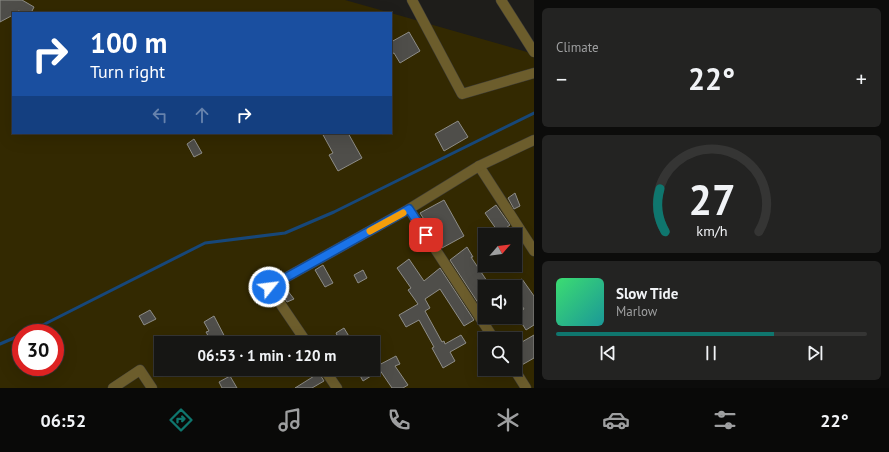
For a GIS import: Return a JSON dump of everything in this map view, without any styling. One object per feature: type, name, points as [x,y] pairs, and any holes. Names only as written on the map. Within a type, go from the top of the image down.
[{"type":"street","points":[[412,0],[462,94],[534,73]]},
{"type":"street","points":[[501,0],[534,52]]},
{"type":"street","points":[[302,336],[269,287],[409,209],[479,166],[534,140]]},
{"type":"street","points":[[479,166],[534,251]]},
{"type":"street","points":[[409,209],[489,332]]},
{"type":"street","points":[[113,388],[140,370],[152,388]]},
{"type":"street","points":[[329,376],[337,388]]},
{"type":"street","points":[[518,376],[526,388]]},
{"type":"shaded area","points":[[0,0],[345,0],[387,12],[12,12],[12,134],[392,134],[392,13],[534,54],[534,388],[0,388]]},
{"type":"building","points":[[0,0],[22,0],[34,7],[32,12],[12,12],[12,16],[0,22]]},
{"type":"building","points":[[409,32],[420,51],[400,63],[394,53],[392,54],[392,41]]},
{"type":"building","points":[[458,121],[468,137],[444,151],[435,134]]},
{"type":"building","points":[[323,134],[349,134],[362,158],[338,171],[329,155],[333,153]]},
{"type":"building","points":[[194,139],[202,153],[194,157],[187,144]]},
{"type":"building","points":[[515,193],[520,206],[514,209],[508,198]]},
{"type":"building","points":[[444,200],[464,236],[442,248],[420,213]]},
{"type":"building","points":[[496,205],[510,225],[506,228],[496,228],[485,213]]},
{"type":"building","points":[[467,247],[473,257],[471,257],[478,268],[478,272],[481,272],[486,280],[478,280],[478,303],[450,260]]},
{"type":"building","points":[[409,259],[424,281],[440,268],[474,320],[464,326],[440,289],[425,299],[430,308],[425,311],[442,342],[444,341],[445,344],[461,335],[466,343],[450,352],[455,361],[443,368],[432,348],[434,347],[419,320],[406,327],[399,315],[418,304],[408,290],[411,288],[397,268]]},
{"type":"building","points":[[323,265],[333,283],[325,287],[315,270]]},
{"type":"building","points":[[363,270],[367,278],[358,283],[354,275]]},
{"type":"building","points":[[522,279],[534,296],[534,325],[526,330],[522,324],[522,310],[524,309],[522,306],[522,280],[520,280]]},
{"type":"building","points":[[284,286],[294,299],[287,302],[279,290]]},
{"type":"building","points":[[150,310],[156,319],[144,325],[139,316]]},
{"type":"building","points":[[214,316],[224,336],[208,336],[206,332],[209,331],[204,322]]},
{"type":"building","points":[[344,328],[349,336],[335,336],[337,335],[336,333]]},
{"type":"building","points":[[534,335],[534,358],[522,365],[522,342]]},
{"type":"building","points":[[396,356],[400,364],[395,366],[408,385],[403,388],[392,388],[380,370],[380,364]]},
{"type":"building","points":[[230,376],[237,388],[222,388],[219,382]]},
{"type":"building","points":[[314,376],[321,376],[324,381],[312,388],[295,388]]},
{"type":"building","points":[[360,376],[371,376],[363,381]]},
{"type":"waterway","points":[[45,324],[205,243],[285,233],[334,212],[534,113]]},
{"type":"waterway","points":[[0,344],[12,339]]},
{"type":"slow traffic","points":[[370,231],[403,213]]},
{"type":"route","points":[[269,287],[409,209],[426,235]]}]
